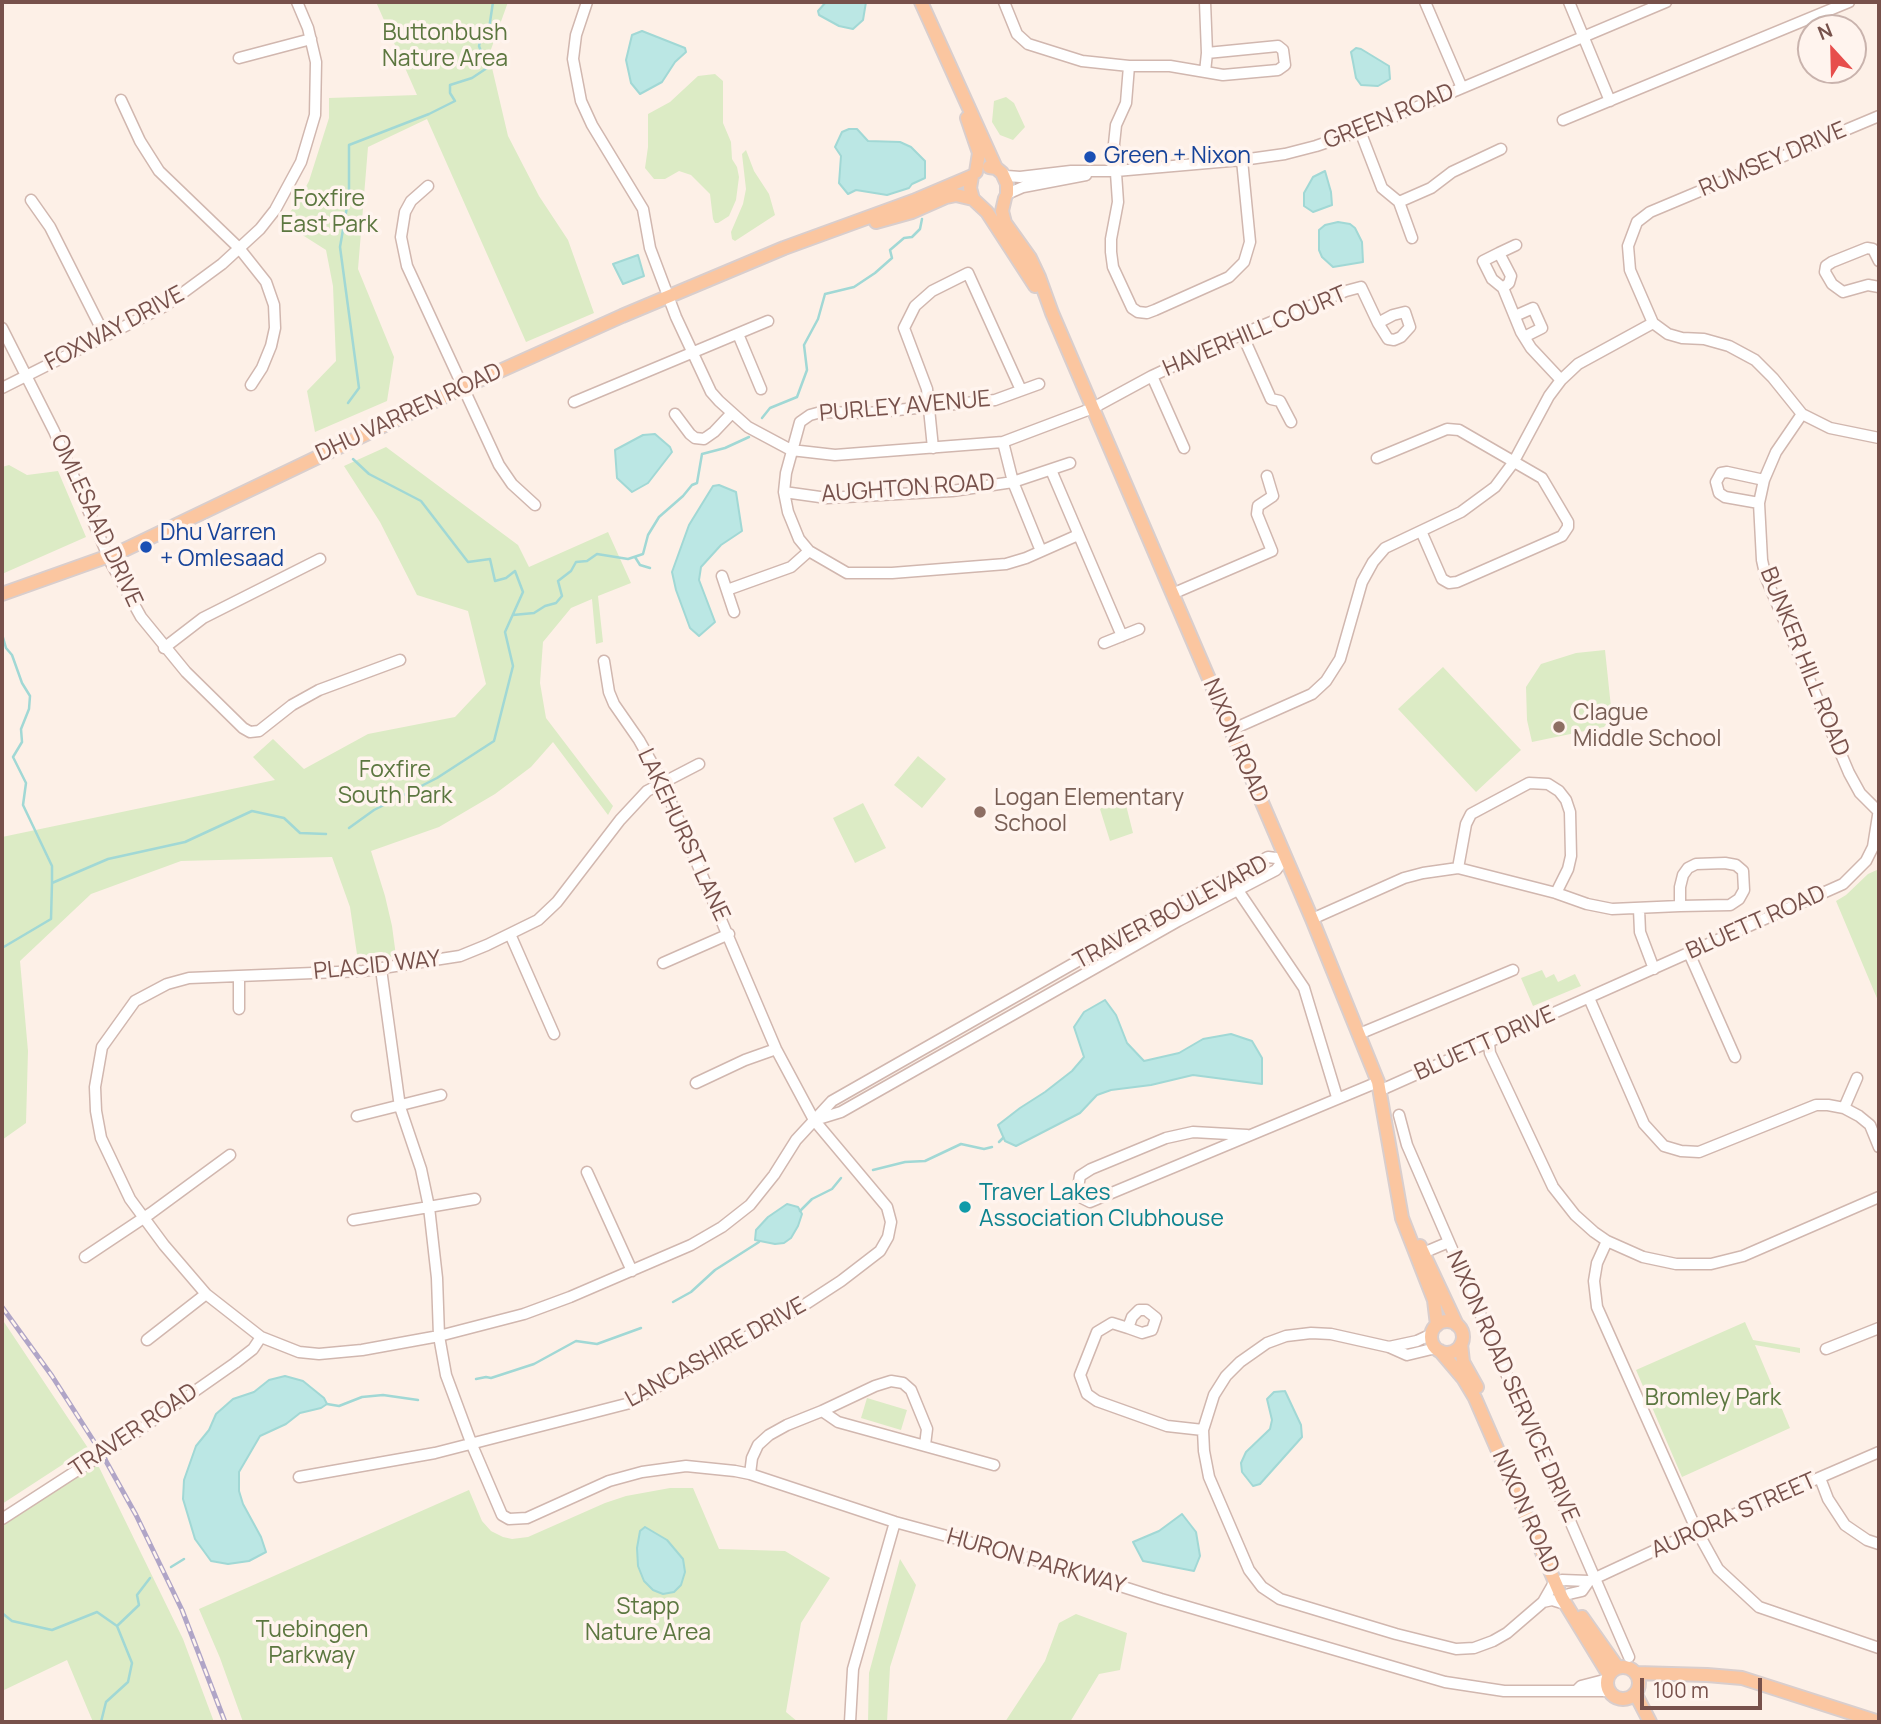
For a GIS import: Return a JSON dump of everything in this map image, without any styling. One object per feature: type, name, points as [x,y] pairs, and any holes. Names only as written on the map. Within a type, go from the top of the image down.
[{"type":"main road","points":[[921,2],[1007,184],[1006,196],[993,205],[977,201],[970,188],[979,153],[955,78]]},
{"type":"main road","points":[[974,174],[988,167],[999,170]]},
{"type":"main road","name":"DHU VARREN ROAD","points":[[2,594],[108,556],[463,387],[667,297],[974,174]]},
{"type":"main road","name":"DHU VARREN ROAD","points":[[817,236],[901,215],[946,197],[956,195],[977,201]]},
{"type":"main road","name":"NIXON ROAD","points":[[1006,196],[1002,211],[1005,223],[1030,258],[1284,859],[1312,919],[1380,1086],[1396,1176],[1395,1191],[1402,1218],[1434,1300],[1435,1329]]},
{"type":"main road","name":"NIXON ROAD","points":[[977,201],[1052,313]]},
{"type":"main road","name":"NIXON ROAD","points":[[1396,1176],[1404,1188],[1423,1252],[1457,1325]]},
{"type":"main road","points":[[1447,1322],[1457,1325],[1463,1334],[1461,1344],[1454,1351],[1438,1349],[1435,1329],[1447,1322]]},
{"type":"main road","name":"NIXON ROAD","points":[[1461,1344],[1463,1362],[1490,1411],[1556,1578]]},
{"type":"main road","name":"NIXON ROAD","points":[[1438,1349],[1463,1378],[1475,1398],[1556,1578],[1611,1678]]},
{"type":"main road","points":[[1700,1675],[1654,1683],[1617,1698],[1611,1678],[1628,1667],[1636,1673],[1700,1675],[1742,1678],[1879,1722]]},
{"type":"main road","points":[[1634,1693],[1639,1683],[1636,1673]]},
{"type":"main road","points":[[1634,1693],[1648,1722]]},
{"type":"street","name":"FOXWAY DRIVE","points":[[2,388],[165,306],[196,285],[239,248],[260,229],[275,210],[305,153],[315,115],[316,62],[311,39],[297,2]]},
{"type":"street","points":[[587,2],[576,35],[573,60],[581,101],[592,125],[643,209],[650,248],[667,297],[692,352],[712,392],[731,414],[791,450]]},
{"type":"street","points":[[1004,2],[1017,33],[1028,44],[1082,61],[1129,66],[1170,66],[1223,75],[1278,70],[1285,65],[1286,57],[1278,46],[1207,53]]},
{"type":"street","points":[[1205,2],[1205,72]]},
{"type":"street","points":[[1425,2],[1462,88]]},
{"type":"street","points":[[1569,2],[1610,101]]},
{"type":"street","name":"GREEN ROAD","points":[[999,170],[1007,176],[1020,177],[1071,171],[1116,171],[1242,160],[1306,149],[1360,131],[1666,2]]},
{"type":"street","points":[[1563,120],[1849,2]]},
{"type":"street","points":[[239,58],[311,39]]},
{"type":"street","points":[[1129,66],[1126,103],[1116,125],[1114,144],[1118,202],[1111,239],[1113,267],[1127,302],[1138,312],[1147,313],[1229,277],[1244,262],[1250,242],[1242,160]]},
{"type":"street","points":[[121,100],[140,141],[159,171],[239,248],[262,274],[270,291],[275,328],[262,368],[251,385]]},
{"type":"street","name":"RUMSEY DRIVE","points":[[1653,323],[1630,271],[1628,246],[1637,222],[1650,212],[1879,116]]},
{"type":"street","points":[[1360,131],[1382,188],[1399,202],[1412,238]]},
{"type":"street","points":[[1399,202],[1431,188],[1452,172],[1501,149]]},
{"type":"street","name":"GREEN ROAD","points":[[1006,196],[1023,187],[1097,172]]},
{"type":"street","points":[[428,186],[406,208],[401,237],[412,281],[503,472],[512,484],[536,505]]},
{"type":"street","points":[[31,200],[50,227],[105,336]]},
{"type":"street","points":[[1516,245],[1483,261],[1496,285],[1503,288],[1531,348],[1561,380]]},
{"type":"street","points":[[1879,261],[1873,249],[1867,248],[1832,262],[1825,272],[1832,284],[1843,292],[1868,285],[1879,287]]},
{"type":"street","points":[[1499,253],[1511,276],[1509,283],[1503,288]]},
{"type":"street","points":[[933,448],[927,390],[904,328],[915,306],[932,291],[968,273],[1021,390]]},
{"type":"street","name":"HAVERHILL COURT","points":[[791,450],[835,455],[1003,442],[1093,408],[1152,376],[1242,334],[1361,287],[1378,323]]},
{"type":"street","points":[[1515,316],[1533,308],[1542,328],[1524,337]]},
{"type":"street","points":[[574,402],[768,321]]},
{"type":"street","points":[[1231,730],[1312,694],[1326,681],[1340,659],[1362,582],[1385,548],[1461,512],[1496,487],[1561,380],[1578,364],[1653,323],[1668,334],[1716,343],[1755,360],[1802,414],[1830,428],[1879,438]]},
{"type":"street","name":"OMLESAAD DRIVE","points":[[2,328],[54,431],[108,556],[141,617],[164,648],[243,728],[250,732],[259,731],[292,705],[319,690],[400,660]]},
{"type":"street","points":[[738,334],[761,389]]},
{"type":"street","points":[[1242,334],[1271,400],[1280,401],[1291,422]]},
{"type":"street","name":"HAVERHILL COURT","points":[[1152,376],[1184,448]]},
{"type":"street","name":"PURLEY AVENUE","points":[[784,492],[791,450],[800,422],[810,415],[821,412],[868,413],[995,400],[1039,384]]},
{"type":"street","points":[[675,414],[690,434],[699,439],[709,436],[731,414]]},
{"type":"street","name":"BUNKER HILL ROAD","points":[[1802,414],[1776,452],[1764,480],[1759,503],[1762,559],[1766,578],[1849,773],[1860,793],[1879,810]]},
{"type":"street","points":[[1377,458],[1447,429],[1459,430],[1542,478],[1569,522],[1562,536],[1457,582],[1449,583],[1441,579],[1421,531]]},
{"type":"street","points":[[1003,442],[1013,482],[1041,551]]},
{"type":"street","name":"AUGHTON ROAD","points":[[784,492],[827,498],[953,491],[1013,482],[1070,463]]},
{"type":"street","points":[[1051,470],[1122,636]]},
{"type":"street","points":[[1759,503],[1725,497],[1719,493],[1716,482],[1721,473],[1727,472],[1764,480]]},
{"type":"street","points":[[1172,594],[1272,551],[1257,514],[1258,506],[1273,496],[1267,476]]},
{"type":"street","points":[[784,492],[788,512],[799,539],[809,551],[847,573],[873,574],[1006,564],[1078,535]]},
{"type":"street","points":[[727,590],[791,567],[809,551]]},
{"type":"street","points":[[164,648],[203,618],[320,559]]},
{"type":"street","points":[[722,576],[734,612]]},
{"type":"street","points":[[1104,643],[1139,629]]},
{"type":"street","name":"LAKEHURST LANE","points":[[604,662],[614,704],[639,740],[662,781],[776,1049],[814,1120]]},
{"type":"street","name":"PLACID WAY","points":[[261,1337],[206,1294],[143,1218],[114,1170],[101,1138],[95,1087],[102,1047],[135,1001],[167,984],[189,978],[355,972],[460,956],[538,919],[557,902],[636,801],[662,781],[699,764]]},
{"type":"street","points":[[1458,868],[1466,824],[1471,814],[1529,783],[1548,784],[1559,791],[1570,811],[1571,856],[1568,869],[1556,893]]},
{"type":"street","name":"BLUETT ROAD","points":[[1589,998],[1843,884],[1866,861],[1872,847],[1879,810]]},
{"type":"street","name":"TRAVER BOULEVARD","points":[[261,1337],[299,1352],[319,1354],[362,1350],[439,1336],[524,1314],[691,1245],[722,1227],[750,1205],[774,1175],[796,1140],[814,1120],[832,1101],[1171,908],[1268,857],[1284,859],[1276,870],[1237,889],[841,1112],[814,1120]]},
{"type":"street","points":[[1312,919],[1404,878],[1458,868],[1612,909],[1730,905],[1739,899],[1744,890],[1743,870],[1725,863],[1696,864],[1688,868],[1683,874],[1680,887],[1680,906]]},
{"type":"street","points":[[1230,877],[1304,988],[1337,1097]]},
{"type":"street","points":[[1639,909],[1640,932],[1654,969]]},
{"type":"street","points":[[510,934],[554,1034]]},
{"type":"street","name":"LAKEHURST LANE","points":[[663,963],[729,934]]},
{"type":"street","points":[[1689,953],[1735,1058]]},
{"type":"street","points":[[381,969],[400,1107],[421,1169],[429,1207],[437,1278],[439,1336],[446,1375],[472,1444]]},
{"type":"street","points":[[1359,1034],[1513,970]]},
{"type":"street","points":[[239,976],[239,1010]]},
{"type":"street","points":[[1589,998],[1644,1124],[1664,1146],[1681,1152],[1699,1152],[1816,1105],[1844,1108],[1870,1125],[1879,1147]]},
{"type":"street","name":"BLUETT DRIVE","points":[[1247,1135],[1193,1132],[1166,1138],[1080,1176],[1080,1197],[1090,1202],[1337,1097],[1380,1086],[1489,1043],[1589,998]]},
{"type":"street","points":[[1489,1043],[1490,1053],[1553,1187],[1575,1215],[1607,1241],[1654,1259],[1676,1264],[1711,1264],[1773,1245],[1879,1197]]},
{"type":"street","points":[[696,1083],[776,1049]]},
{"type":"street","points":[[1844,1108],[1857,1078]]},
{"type":"street","points":[[357,1116],[441,1095]]},
{"type":"street","name":"NIXON ROAD SERVICE DRIVE","points":[[1399,1115],[1407,1145],[1592,1579],[1629,1657]]},
{"type":"street","name":"LANCASHIRE DRIVE","points":[[299,1477],[422,1456],[630,1403],[798,1309],[841,1281],[886,1244],[891,1222],[887,1207],[814,1120]]},
{"type":"street","points":[[85,1257],[230,1155]]},
{"type":"street","points":[[587,1172],[632,1271]]},
{"type":"street","points":[[353,1220],[475,1199]]},
{"type":"street","points":[[1607,1241],[1597,1263],[1594,1280],[1597,1307],[1697,1531],[1718,1569],[1759,1607],[1879,1648]]},
{"type":"street","points":[[1423,1252],[1449,1242]]},
{"type":"street","points":[[147,1340],[206,1294]]},
{"type":"street","points":[[1128,1328],[1112,1323],[1097,1332],[1080,1375],[1087,1394],[1097,1401],[1167,1426],[1203,1430]]},
{"type":"street","points":[[1826,1349],[1879,1328]]},
{"type":"street","points":[[1389,1347],[1417,1341],[1435,1329]]},
{"type":"street","points":[[1438,1349],[1407,1355],[1389,1347],[1311,1332],[1286,1336],[1267,1343],[1251,1352],[1226,1376],[1214,1395],[1203,1430],[1203,1451],[1209,1477],[1249,1570],[1262,1587],[1280,1599],[1395,1634],[1456,1649],[1474,1648],[1507,1633],[1544,1602],[1556,1578]]},
{"type":"street","name":"TRAVER ROAD","points":[[2,1519],[138,1431],[235,1363],[253,1349],[261,1337]]},
{"type":"street","points":[[750,1474],[752,1458],[758,1445],[787,1425],[891,1381],[903,1383],[911,1390],[924,1416],[927,1429],[925,1445]]},
{"type":"street","points":[[822,1411],[838,1422],[994,1465]]},
{"type":"street","name":"HURON PARKWAY","points":[[472,1444],[502,1515],[509,1519],[527,1518],[609,1481],[642,1472],[686,1466],[715,1468],[750,1474],[895,1522],[1060,1567],[1445,1682],[1504,1691],[1577,1690],[1581,1686],[1611,1678]]},
{"type":"street","name":"AURORA STREET","points":[[1567,1599],[1582,1591],[1592,1579],[1879,1452]]},
{"type":"street","points":[[1820,1478],[1828,1499],[1845,1525],[1867,1540],[1879,1544]]},
{"type":"street","points":[[850,1722],[853,1669],[895,1522]]},
{"type":"street","name":"AURORA STREET","points":[[1556,1578],[1592,1579]]},
{"type":"street","points":[[1544,1602],[1567,1599]]},
{"type":"green space","points":[[376,2],[508,2],[489,55],[508,136],[539,196],[568,240],[594,313],[526,342],[427,119],[368,147],[358,269],[394,357],[387,401],[315,432],[307,391],[336,361],[333,286],[326,250],[282,222],[298,202],[309,181],[329,118],[329,98],[417,95]]},
{"type":"green space","points":[[715,74],[723,81],[723,123],[731,142],[732,159],[739,177],[736,200],[729,216],[718,223],[713,219],[710,194],[691,175],[679,171],[665,179],[654,179],[645,168],[648,114],[670,102],[698,76]]},
{"type":"green space","points":[[1006,97],[1014,103],[1025,127],[1013,140],[1000,135],[992,122],[994,101]]},
{"type":"green space","points":[[746,150],[754,171],[769,194],[775,215],[735,241],[731,232],[743,204],[746,189],[742,154]]},
{"type":"green space","name":"Foxfire South Park","points":[[386,447],[518,545],[529,567],[608,532],[631,583],[598,596],[603,642],[596,644],[592,599],[571,608],[543,642],[540,683],[546,718],[613,806],[608,815],[553,742],[531,767],[495,794],[439,827],[371,851],[385,896],[396,956],[358,961],[350,907],[332,857],[181,861],[91,894],[20,961],[28,1051],[26,1123],[2,1140],[2,837],[275,780],[253,757],[273,739],[304,769],[368,734],[455,717],[486,684],[468,611],[417,595],[380,522],[344,466]]},
{"type":"green space","points":[[9,465],[27,475],[58,471],[86,537],[2,574],[2,467]]},
{"type":"green space","points":[[1605,650],[1612,717],[1604,727],[1532,742],[1527,720],[1526,687],[1541,664],[1576,653]]},
{"type":"green space","points":[[1443,667],[1521,750],[1476,792],[1398,709]]},
{"type":"green space","points":[[918,756],[946,779],[922,808],[894,785]]},
{"type":"green space","points":[[1114,797],[1125,801],[1133,833],[1110,841],[1100,809]]},
{"type":"green space","points":[[863,803],[886,848],[855,863],[833,818]]},
{"type":"green space","points":[[1879,869],[1879,1003],[1836,901],[1868,874]]},
{"type":"green space","points":[[1542,970],[1546,978],[1554,974],[1558,982],[1575,974],[1581,986],[1533,1006],[1521,978]]},
{"type":"green space","points":[[2,1319],[88,1448],[2,1504]]},
{"type":"green space","name":"Bromley Park","points":[[1745,1322],[1753,1340],[1800,1348],[1800,1353],[1755,1345],[1790,1428],[1682,1477],[1636,1370]]},
{"type":"green space","points":[[867,1398],[907,1410],[901,1430],[861,1418]]},
{"type":"green space","points":[[97,1463],[183,1639],[214,1722],[93,1722],[67,1660],[2,1691],[2,1527],[19,1512]]},
{"type":"green space","points":[[670,1488],[693,1488],[719,1549],[785,1551],[830,1578],[801,1623],[786,1712],[798,1722],[243,1722],[199,1609],[469,1490],[482,1521],[491,1531],[512,1539],[528,1537],[626,1496]]},
{"type":"green space","points":[[900,1559],[916,1585],[890,1667],[887,1722],[868,1722],[869,1673]]},
{"type":"green space","points":[[1076,1614],[1127,1633],[1120,1670],[1099,1674],[1070,1722],[1005,1722],[1045,1661],[1059,1623]]},
{"type":"water","points":[[826,2],[866,2],[863,20],[853,29],[839,26],[819,15],[818,11]]},
{"type":"water","points":[[642,31],[685,48],[686,52],[675,62],[662,82],[640,94],[631,83],[626,60],[632,35]]},
{"type":"water","points":[[1356,48],[1389,66],[1390,79],[1378,86],[1361,85],[1356,78],[1351,52]]},
{"type":"water","points":[[857,129],[868,141],[900,142],[911,147],[925,161],[925,178],[909,188],[887,195],[856,190],[848,194],[839,183],[841,156],[835,147],[842,132]]},
{"type":"water","points":[[1325,171],[1332,205],[1313,212],[1304,206],[1304,193],[1313,177]]},
{"type":"water","points":[[1338,222],[1350,224],[1355,228],[1362,242],[1363,262],[1333,267],[1322,257],[1319,250],[1319,230],[1325,225]]},
{"type":"water","points":[[638,255],[644,276],[623,284],[613,264]]},
{"type":"water","points":[[655,434],[672,452],[648,483],[632,492],[617,478],[615,450],[643,435]]},
{"type":"water","points":[[719,485],[736,492],[742,531],[721,545],[701,567],[699,580],[715,622],[699,636],[690,628],[672,572],[689,525],[713,486]]},
{"type":"water","points":[[1105,1000],[1116,1015],[1127,1043],[1144,1061],[1179,1053],[1203,1039],[1231,1034],[1252,1041],[1262,1058],[1262,1084],[1193,1075],[1151,1085],[1111,1090],[1097,1095],[1080,1113],[1016,1146],[1005,1141],[998,1125],[1072,1071],[1084,1057],[1074,1027],[1084,1012]]},
{"type":"water","points":[[787,1204],[798,1207],[802,1214],[791,1238],[784,1243],[775,1244],[755,1240],[756,1230],[768,1217]]},
{"type":"water","points":[[285,1376],[303,1381],[324,1398],[327,1404],[300,1413],[286,1424],[260,1436],[239,1472],[239,1491],[243,1504],[266,1552],[249,1561],[228,1564],[211,1561],[195,1539],[183,1499],[184,1480],[196,1446],[209,1430],[216,1414],[233,1399],[254,1392],[269,1380]]},
{"type":"water","points":[[1285,1391],[1301,1425],[1302,1437],[1260,1484],[1253,1486],[1242,1472],[1241,1463],[1246,1452],[1270,1429],[1272,1420],[1267,1399],[1274,1392]]},
{"type":"water","points":[[1182,1514],[1196,1532],[1200,1556],[1194,1571],[1143,1561],[1133,1542],[1159,1531]]},
{"type":"water","points":[[645,1527],[667,1540],[683,1559],[685,1572],[681,1585],[674,1592],[663,1594],[653,1590],[644,1581],[638,1566],[637,1548],[640,1531]]},
{"type":"waterway","points":[[348,403],[359,388],[340,247],[349,195],[349,145],[455,101],[450,93],[450,85],[472,78],[487,68],[479,46],[481,38],[489,29],[493,2]]},
{"type":"waterway","points":[[762,418],[770,408],[797,397],[807,370],[804,345],[818,319],[825,294],[854,287],[875,273],[892,258],[890,250],[920,229],[922,219]]},
{"type":"waterway","points":[[513,615],[534,613],[556,603],[562,596],[558,581],[571,571],[576,562],[587,561],[597,554],[628,559],[643,554],[648,535],[659,517],[697,483],[702,454],[725,448],[749,437]]},
{"type":"waterway","points":[[349,828],[374,810],[437,778],[494,741],[513,666],[505,632],[523,592],[515,571],[506,578],[495,581],[490,559],[468,562],[421,501],[369,474],[353,459]]},
{"type":"waterway","points":[[635,557],[640,565],[650,568]]},
{"type":"waterway","points":[[2,634],[6,648],[12,655],[30,696],[29,709],[21,729],[22,742],[13,757],[26,783],[23,805],[52,866],[52,883]]},
{"type":"waterway","points":[[2,948],[51,919],[52,883],[108,859],[185,842],[252,811],[284,818],[300,833],[326,834]]},
{"type":"waterway","points":[[999,1142],[1003,1138]]},
{"type":"waterway","points":[[873,1170],[905,1162],[925,1161],[961,1144],[984,1149],[992,1147]]},
{"type":"waterway","points":[[800,1211],[812,1199],[832,1189],[841,1178]]},
{"type":"waterway","points":[[673,1302],[691,1292],[715,1270],[759,1242]]},
{"type":"waterway","points":[[476,1379],[491,1378],[534,1364],[576,1341],[597,1344],[641,1328]]},
{"type":"waterway","points":[[327,1404],[339,1406],[362,1397],[383,1395],[418,1400]]},
{"type":"waterway","points":[[171,1567],[184,1559]]},
{"type":"waterway","points":[[117,1626],[139,1605],[137,1595],[150,1578]]},
{"type":"waterway","points":[[2,1613],[12,1621],[52,1630],[97,1612],[117,1626],[132,1663],[128,1682],[106,1702],[101,1722]]},
{"type":"railway","points":[[2,1307],[52,1376],[102,1454],[136,1515],[182,1610],[225,1722]]},
{"type":"place","name":"Green + Nixon","points":[[1090,157]]},
{"type":"place","name":"Dhu Varren + Omlesaad","points":[[146,547]]},
{"type":"place","name":"Clague Middle School","points":[[1559,727]]},
{"type":"place","name":"Logan Elementary School","points":[[980,812]]},
{"type":"place","name":"Traver Lakes Association Clubhouse","points":[[965,1207]]},
{"type":"park label","name":"Buttonbush Nature Area","points":[[445,47]]},
{"type":"park label","name":"Foxfire East Park","points":[[329,213]]},
{"type":"park label","name":"Stapp Nature Area","points":[[648,1621]]},
{"type":"park label","name":"Tuebingen Parkway","points":[[312,1644]]}]
